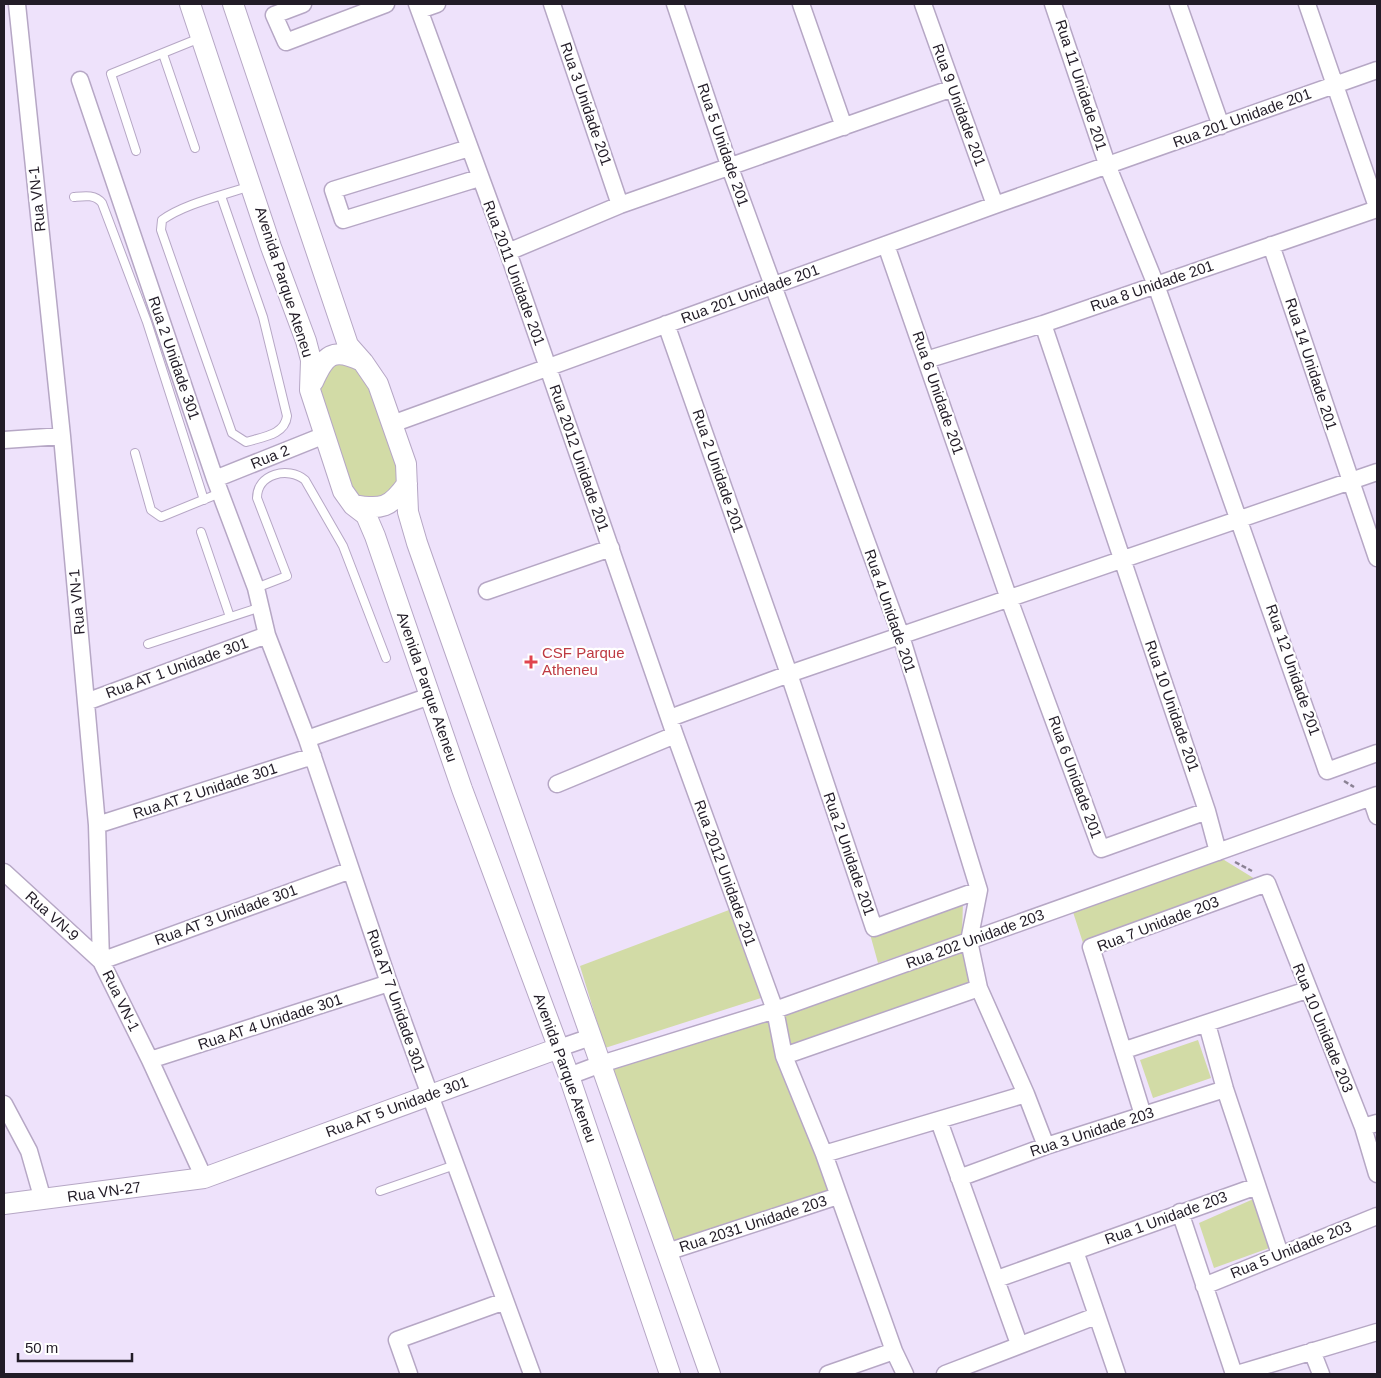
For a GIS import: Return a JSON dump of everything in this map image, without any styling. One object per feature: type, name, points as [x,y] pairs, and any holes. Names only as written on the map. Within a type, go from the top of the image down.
[{"type":"street","name":"Rua VN-1","points":[[17,4],[62,436],[97,825],[101,961],[150,1060],[204,1178]]},
{"type":"street","name":"Avenida Parque Ateneu","points":[[190,4],[200,38],[252,185],[271,247],[306,341],[311,360],[310,390],[343,491],[353,505],[366,515],[375,536],[462,789],[569,1076],[670,1374]]},
{"type":"street","points":[[233,4],[348,344],[364,362],[378,384],[406,464],[408,512],[417,543],[710,1374]]},
{"type":"street","points":[[303,4],[274,15],[286,42],[386,4]]},
{"type":"street","points":[[419,7],[437,4]]},
{"type":"street","name":"Rua 3 Unidade 201","points":[[552,4],[620,205]]},
{"type":"street","name":"Rua 5 Unidade 201","points":[[674,4],[772,286]]},
{"type":"street","points":[[800,4],[844,127]]},
{"type":"street","name":"Rua 9 Unidade 201","points":[[923,4],[995,205]]},
{"type":"street","name":"Rua 11 Unidade 201","points":[[1054,4],[1108,167]]},
{"type":"street","points":[[1178,4],[1221,126]]},
{"type":"street","points":[[1307,4],[1377,208]]},
{"type":"street","name":"Rua 2011 Unidade 201","points":[[419,7],[479,178],[508,252],[547,368]]},
{"type":"street","name":"Rua 201 Unidade 201","points":[[392,424],[995,205],[1108,167],[1377,70]]},
{"type":"street","name":"Rua 2 Unidade 301","points":[[80,80],[217,486],[256,588],[267,635]]},
{"type":"street","points":[[508,252],[620,205],[952,88]]},
{"type":"street","points":[[469,148],[333,190],[343,220],[479,178]]},
{"type":"street","points":[[1108,167],[1156,285]]},
{"type":"street","name":"Rua 8 Unidade 201","points":[[926,360],[1043,324],[1377,208]]},
{"type":"street","name":"Rua 6 Unidade 201","points":[[886,245],[1009,599],[1102,849],[1207,811]]},
{"type":"street","name":"Rua 14 Unidade 201","points":[[1271,245],[1377,558]]},
{"type":"street","name":"Rua 12 Unidade 201","points":[[1156,285],[1327,771]]},
{"type":"street","name":"Rua 4 Unidade 201","points":[[772,286],[901,636],[979,890],[969,942]]},
{"type":"street","name":"Rua 2 Unidade 201","points":[[666,324],[789,674],[874,928],[979,890]]},
{"type":"street","name":"Rua 10 Unidade 201","points":[[1043,324],[1207,811],[1218,852]]},
{"type":"street","points":[[310,390],[322,362],[334,354],[346,354],[364,362]]},
{"type":"street","name":"Rua 2012 Unidade 201","points":[[547,368],[675,735],[775,1010]]},
{"type":"street","points":[[4,440],[62,436]]},
{"type":"street","name":"Rua 2","points":[[217,486],[325,436]]},
{"type":"street","points":[[670,718],[789,674],[1377,472]]},
{"type":"street","points":[[353,505],[374,509],[394,502],[407,484]]},
{"type":"street","name":"Rua 2012 Unidade 201","points":[[487,590],[611,548]]},
{"type":"street","name":"Rua AT 1 Unidade 301","points":[[86,702],[267,635]]},
{"type":"street","name":"Rua AT 7 Unidade 301","points":[[267,635],[313,756],[389,983],[532,1374]]},
{"type":"street","points":[[307,739],[430,696]]},
{"type":"street","points":[[557,784],[675,735]]},
{"type":"street","points":[[1327,771],[1377,753]]},
{"type":"street","name":"Rua AT 2 Unidade 301","points":[[97,825],[313,756]]},
{"type":"street","points":[[1374,796],[1377,816]]},
{"type":"street","name":"Rua 202 Unidade 203","points":[[569,1076],[601,1064],[775,1010],[1374,796]]},
{"type":"street","name":"Rua AT 3 Unidade 301","points":[[101,961],[351,870]]},
{"type":"street","name":"Rua VN-9","points":[[4,872],[101,961]]},
{"type":"street","name":"Rua 10 Unidade 203","points":[[1267,883],[1307,990],[1370,1125],[1377,1174]]},
{"type":"street","name":"Rua 7 Unidade 203","points":[[1143,1115],[1125,1050],[1091,947],[1267,883]]},
{"type":"street","points":[[969,942],[979,988],[1026,1094],[1046,1146]]},
{"type":"street","name":"Rua AT 4 Unidade 301","points":[[150,1060],[389,983]]},
{"type":"street","points":[[784,1056],[979,988]]},
{"type":"street","points":[[1125,1050],[1307,990]]},
{"type":"street","name":"Rua 2031 Unidade 203","points":[[775,1010],[784,1056],[824,1154],[894,1351],[905,1374]]},
{"type":"street","points":[[1207,1024],[1225,1089],[1280,1254]]},
{"type":"street","name":"Rua AT 5 Unidade 301","points":[[204,1178],[591,1038]]},
{"type":"street","name":"Rua 3 Unidade 203","points":[[960,1178],[1046,1146],[1225,1089]]},
{"type":"street","points":[[824,1154],[1026,1094]]},
{"type":"street","points":[[4,1104],[29,1151],[43,1200]]},
{"type":"street","points":[[939,1121],[1020,1344]]},
{"type":"street","name":"Rua VN-27","points":[[4,1204],[204,1178]]},
{"type":"street","name":"Rua 1 Unidade 203","points":[[997,1279],[1257,1186]]},
{"type":"street","name":"Rua 2031 Unidade 203","points":[[667,1252],[838,1196]]},
{"type":"street","points":[[1180,1212],[1236,1374],[1377,1332]]},
{"type":"street","name":"Rua 5 Unidade 203","points":[[1204,1286],[1377,1216]]},
{"type":"street","points":[[1075,1251],[1117,1374]]},
{"type":"street","points":[[409,1374],[397,1340],[505,1301]]},
{"type":"street","points":[[945,1374],[1096,1316]]},
{"type":"street","points":[[828,1374],[894,1351]]},
{"type":"street","points":[[1312,1351],[1321,1374]]},
{"type":"lane","points":[[136,151],[111,74],[200,38]]},
{"type":"lane","points":[[163,54],[195,148]]},
{"type":"lane","points":[[221,196],[263,317],[287,416],[286,424],[280,431],[246,442],[232,433],[161,230],[162,220],[171,214],[221,196],[252,185]]},
{"type":"lane","points":[[74,197],[90,196],[98,198],[102,203],[147,322],[204,500]]},
{"type":"lane","points":[[135,453],[151,510],[155,515],[161,517],[204,500],[217,486]]},
{"type":"lane","points":[[256,588],[287,576],[257,498],[257,488],[263,480],[286,472],[297,473],[305,480],[343,546],[386,658]]},
{"type":"lane","points":[[201,532],[230,617]]},
{"type":"lane","points":[[148,644],[261,607]]},
{"type":"lane","points":[[380,1191],[455,1166]]},
{"type":"path","points":[[1327,771],[1374,796]]},
{"type":"path","points":[[1218,852],[1246,867],[1267,883]]},
{"type":"green space","points":[[331,362],[362,367],[399,468],[397,484],[389,494],[383,497],[365,498],[353,493],[315,383]]},
{"type":"green space","points":[[1216,855],[1260,882],[1084,946],[1073,912]]},
{"type":"green space","points":[[963,901],[962,935],[878,963],[870,934]]},
{"type":"green space","points":[[729,910],[761,998],[605,1048],[580,966]]},
{"type":"green space","points":[[963,948],[971,983],[792,1048],[783,1016]]},
{"type":"green space","points":[[769,1016],[830,1190],[670,1243],[611,1068]]},
{"type":"green space","points":[[1198,1040],[1211,1078],[1153,1098],[1140,1060]]},
{"type":"green space","points":[[1258,1197],[1272,1247],[1214,1268],[1199,1223]]},
{"type":"place","name":"CSF Parque Atheneu","points":[[531,662]]}]
